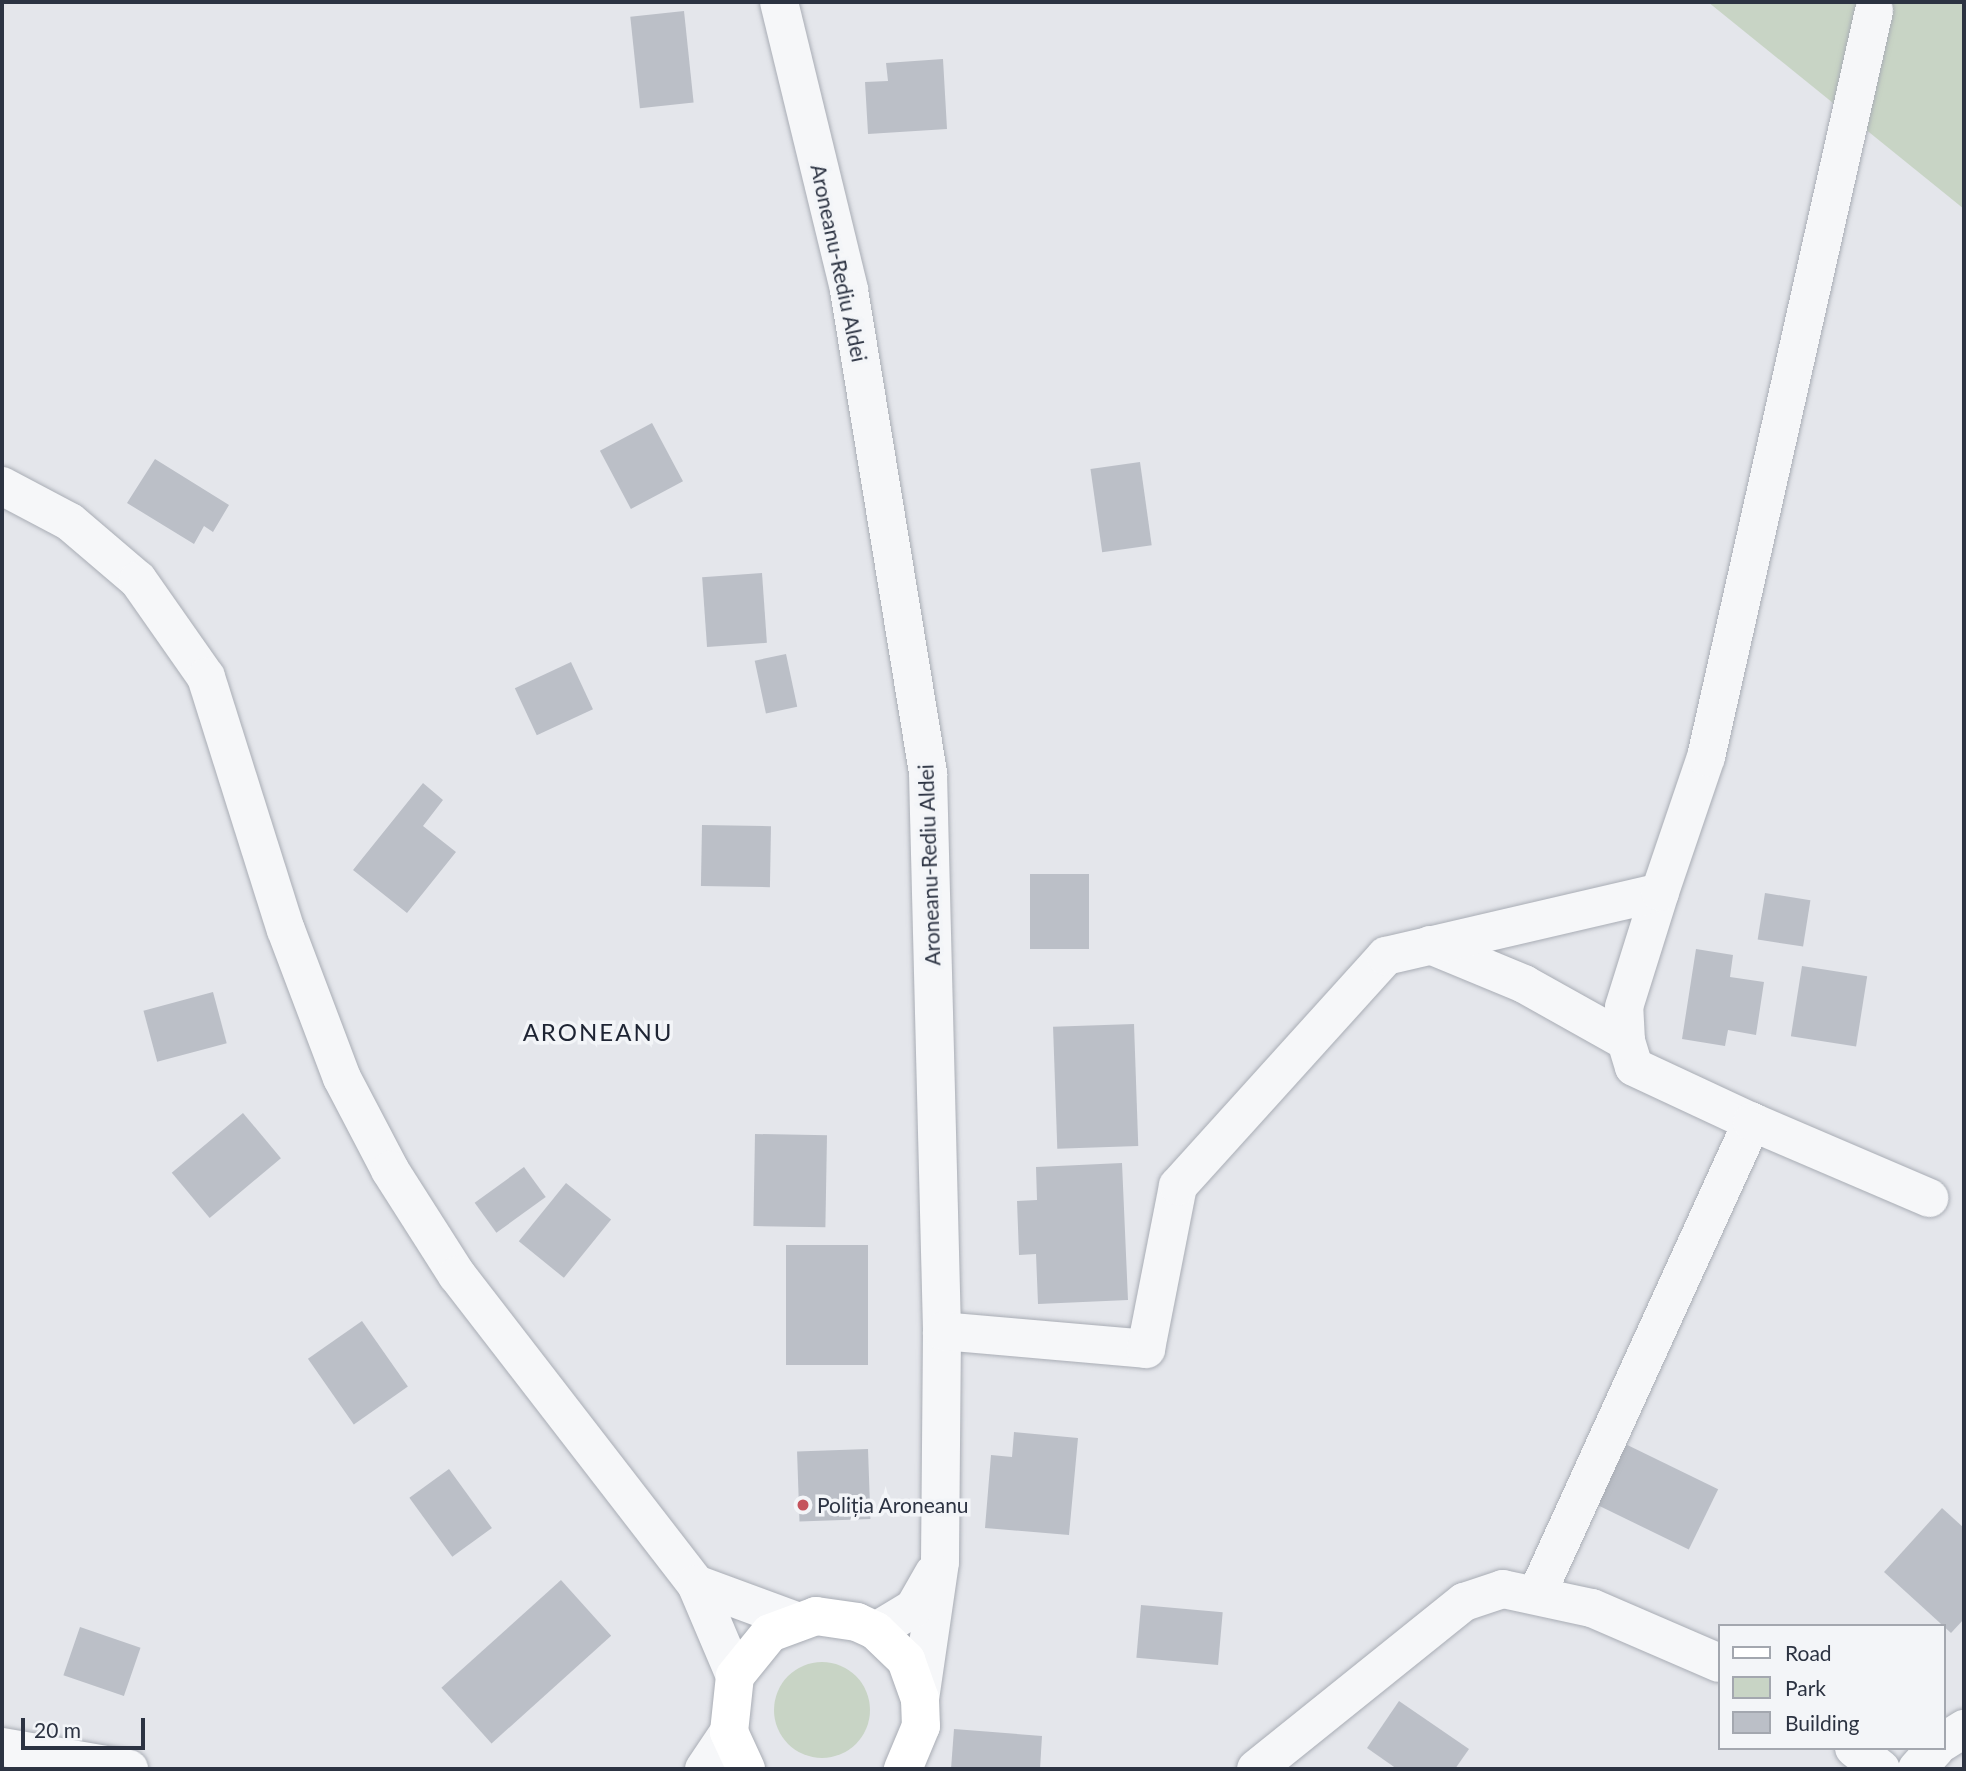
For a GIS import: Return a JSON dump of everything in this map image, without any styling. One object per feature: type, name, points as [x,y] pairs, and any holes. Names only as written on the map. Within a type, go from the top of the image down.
[{"type":"main road","points":[[746,1769],[729,1732],[734,1676],[756,1645],[796,1620],[838,1617],[876,1631],[906,1660],[920,1699],[911,1764]]},
{"type":"street","name":"Aroneanu-Rediu Aldei","points":[[779,2],[849,290],[928,774],[942,1331],[940,1562],[920,1699]]},
{"type":"street","points":[[1874,11],[1706,757],[1624,1007],[1626,1041],[1634,1067],[1752,1122],[1929,1198]]},
{"type":"street","points":[[2,486],[70,522],[138,580],[206,677],[286,930],[342,1078],[390,1170],[457,1275],[696,1584],[734,1676]]},
{"type":"street","points":[[942,1331],[1146,1349],[1178,1186],[1386,956],[1661,892]]},
{"type":"street","points":[[1430,945],[1524,984],[1626,1041]]},
{"type":"street","points":[[1537,1594],[1752,1122]]},
{"type":"street","points":[[876,1631],[914,1608],[940,1562]]},
{"type":"street","points":[[696,1584],[796,1620]]},
{"type":"street","points":[[1256,1769],[1464,1602],[1503,1589],[1537,1594],[1605,1613],[1717,1662]]},
{"type":"street","points":[[1945,1741],[1964,1729]]},
{"type":"street","points":[[704,1769],[729,1732]]},
{"type":"street","points":[[2,1747],[129,1769]]},
{"type":"street","points":[[1857,1750],[1881,1769]]},
{"type":"street","points":[[1917,1769],[1934,1750]]},
{"type":"green space","points":[[1708,2],[1964,2],[1964,209]]},
{"type":"green space","points":[[822,1662],[840,1665],[856,1676],[867,1692],[870,1710],[867,1728],[856,1744],[840,1755],[822,1758],[804,1755],[788,1744],[777,1728],[774,1710],[777,1692],[788,1676],[804,1665]]},
{"type":"building","points":[[684,11],[694,102],[640,108],[630,17]]},
{"type":"building","points":[[943,59],[947,129],[868,134],[865,82],[888,81],[886,63]]},
{"type":"building","points":[[652,423],[683,481],[631,509],[600,451]]},
{"type":"building","points":[[155,459],[229,505],[213,532],[204,526],[194,544],[127,503]]},
{"type":"building","points":[[1140,462],[1152,545],[1102,552],[1090,469]]},
{"type":"building","points":[[762,573],[767,643],[707,647],[702,577]]},
{"type":"building","points":[[786,654],[797,707],[766,713],[755,661]]},
{"type":"building","points":[[571,662],[593,709],[537,735],[515,688]]},
{"type":"building","points":[[423,783],[443,800],[423,826],[456,852],[407,913],[353,870]]},
{"type":"building","points":[[702,825],[771,826],[770,887],[701,886]]},
{"type":"building","points":[[1030,874],[1089,874],[1089,949],[1030,949]]},
{"type":"building","points":[[1765,893],[1810,900],[1803,947],[1758,939]]},
{"type":"building","points":[[1696,949],[1733,955],[1730,977],[1764,982],[1756,1035],[1728,1030],[1725,1046],[1682,1039]]},
{"type":"building","points":[[1802,966],[1867,976],[1856,1046],[1791,1036]]},
{"type":"building","points":[[213,992],[227,1043],[157,1062],[143,1011]]},
{"type":"building","points":[[1134,1024],[1138,1146],[1057,1149],[1053,1027]]},
{"type":"building","points":[[243,1113],[281,1158],[210,1218],[172,1173]]},
{"type":"building","points":[[755,1134],[827,1135],[825,1227],[753,1226]]},
{"type":"building","points":[[1122,1163],[1128,1300],[1038,1304],[1036,1254],[1019,1255],[1017,1201],[1037,1200],[1036,1167]]},
{"type":"building","points":[[524,1167],[546,1197],[496,1233],[475,1203]]},
{"type":"building","points":[[566,1183],[611,1220],[564,1278],[519,1241]]},
{"type":"building","points":[[786,1245],[868,1245],[868,1365],[786,1365]]},
{"type":"building","points":[[362,1321],[408,1387],[354,1424],[308,1359]]},
{"type":"building","points":[[1014,1432],[1078,1438],[1069,1535],[985,1528],[991,1455],[1012,1457]]},
{"type":"building","points":[[1613,1438],[1718,1489],[1689,1550],[1584,1498]]},
{"type":"building","points":[[868,1449],[870,1519],[799,1521],[797,1451]]},
{"type":"building","points":[[449,1469],[492,1528],[452,1557],[409,1498]]},
{"type":"building","points":[[1942,1508],[1964,1528],[1964,1619],[1951,1633],[1945,1624],[1941,1624],[1884,1572]]},
{"type":"building","points":[[561,1580],[611,1636],[492,1743],[441,1688]]},
{"type":"building","points":[[1141,1605],[1223,1612],[1218,1665],[1136,1658]]},
{"type":"building","points":[[80,1627],[141,1648],[124,1696],[63,1675]]},
{"type":"building","points":[[1399,1701],[1469,1749],[1455,1769],[1397,1769],[1367,1748]]},
{"type":"building","points":[[954,1729],[1042,1736],[1040,1769],[951,1769]]},
{"type":"place","name":"Poliția Aroneanu","points":[[803,1505]]},
{"type":"district","name":"ARONEANU","points":[[598,1032]]}]
